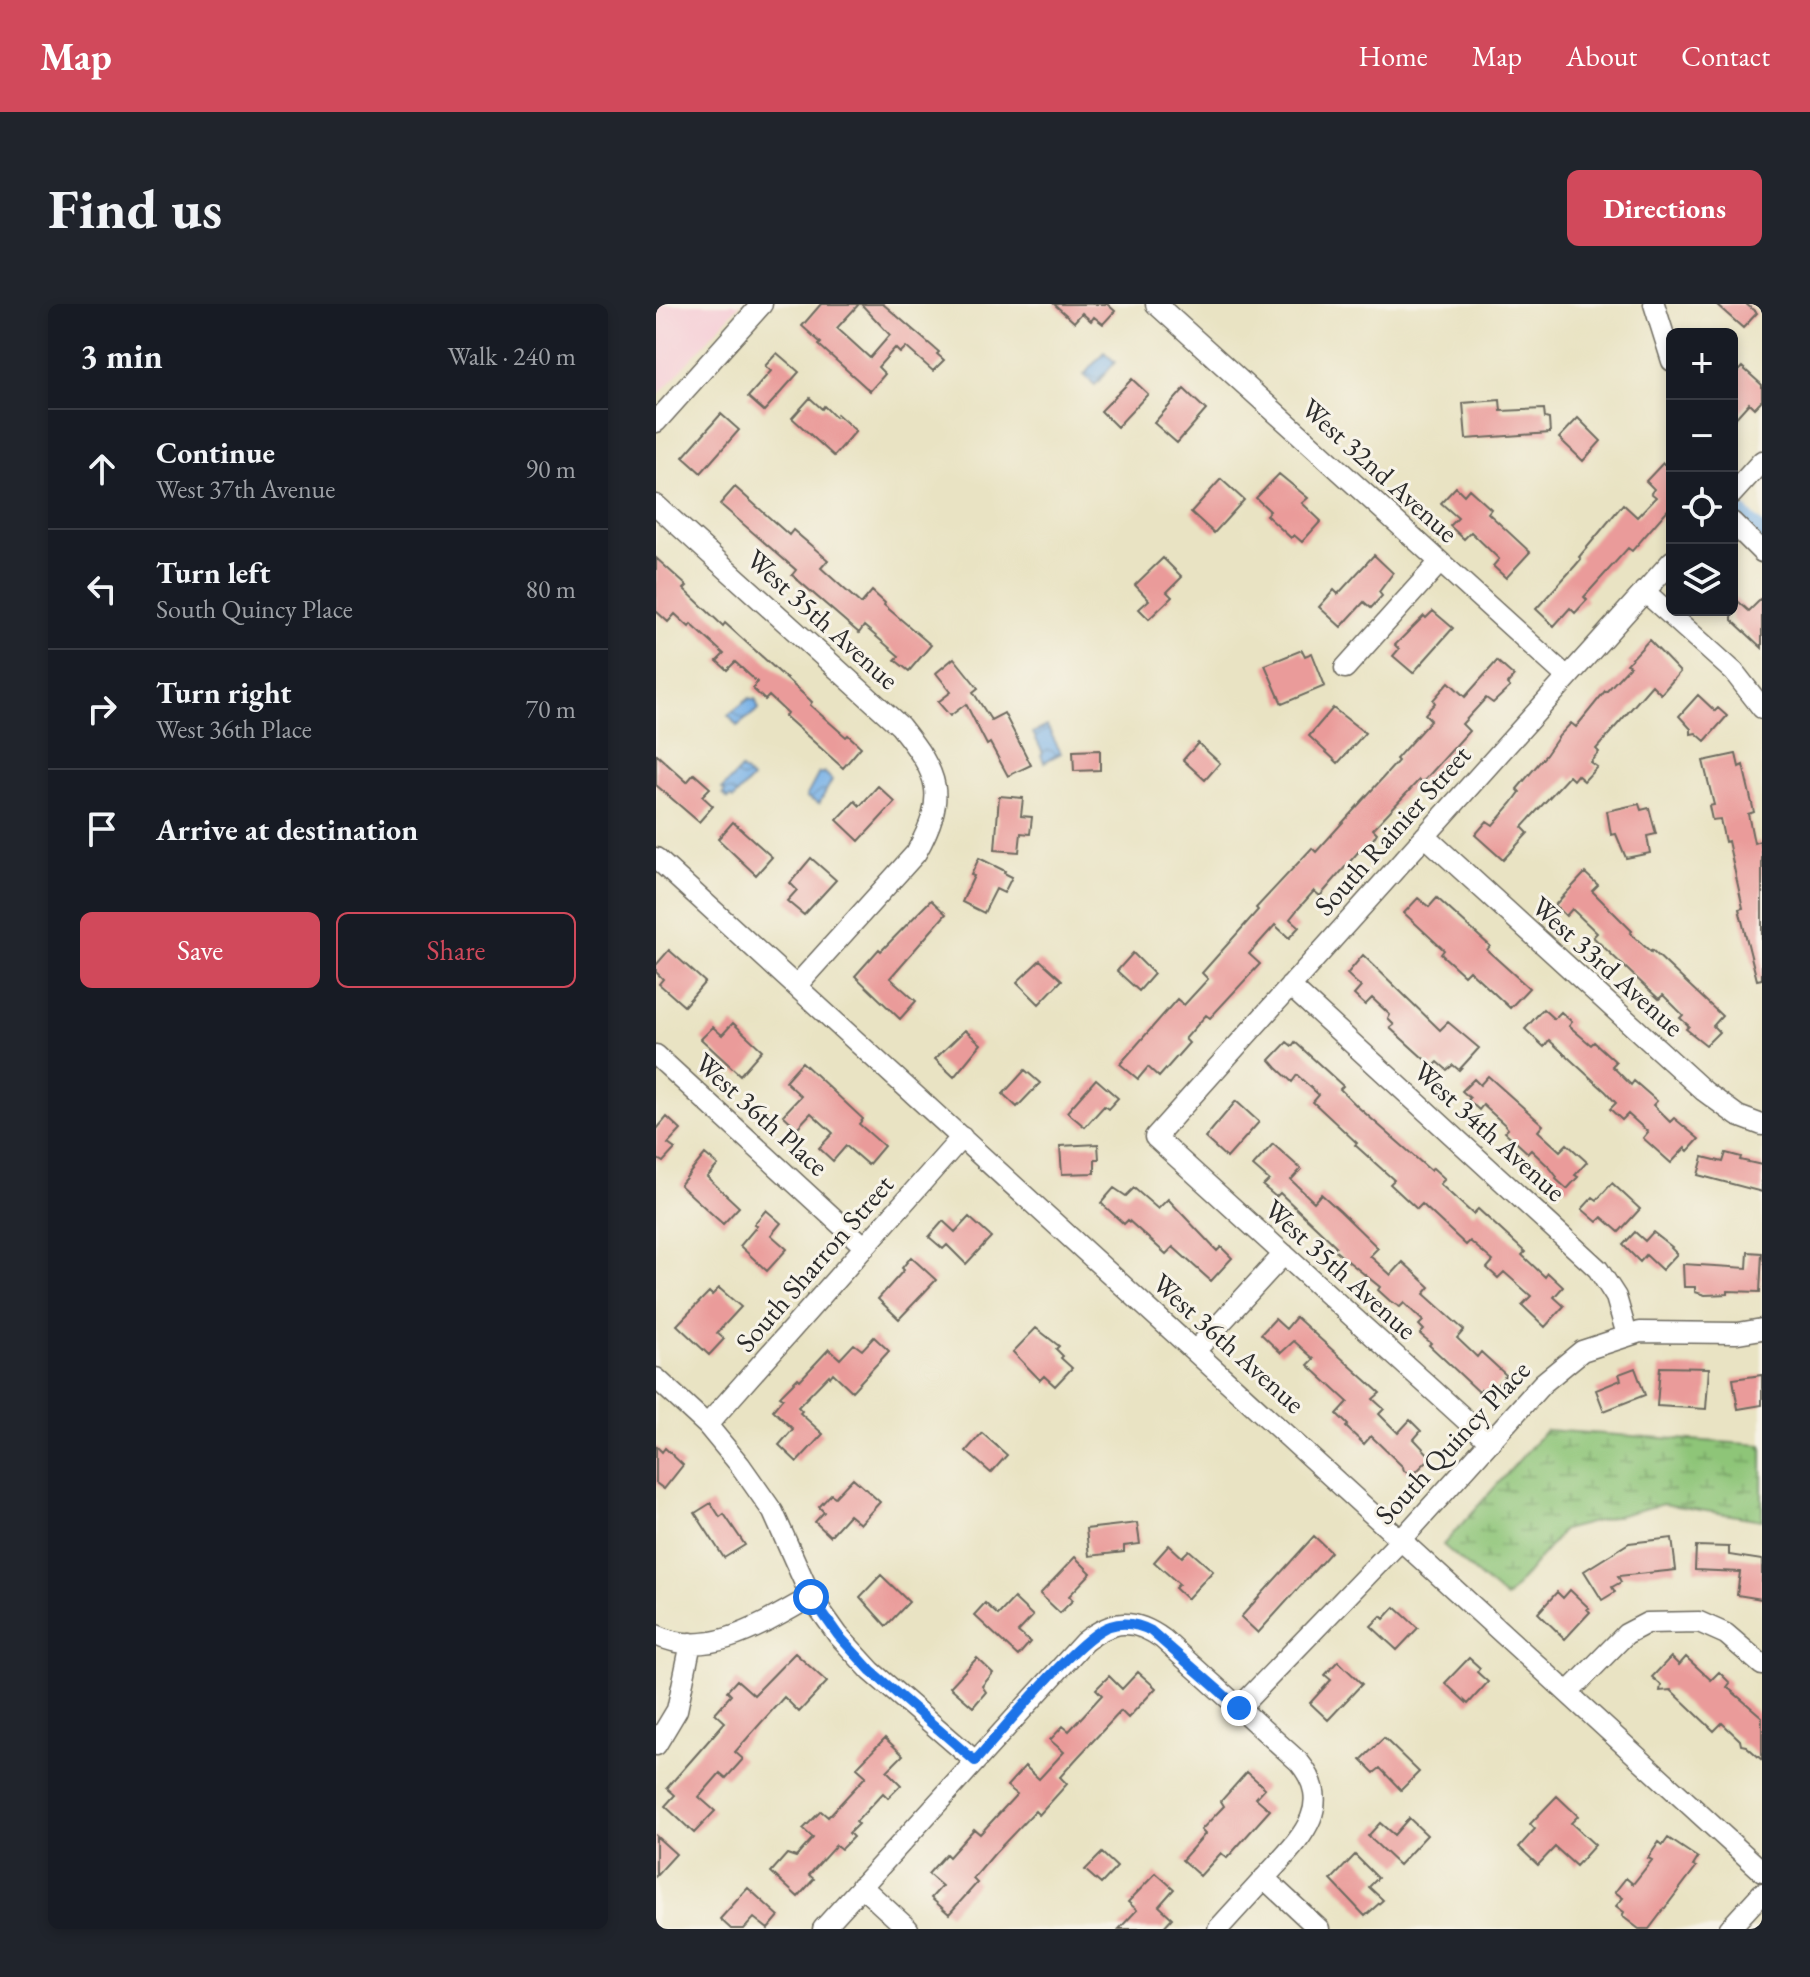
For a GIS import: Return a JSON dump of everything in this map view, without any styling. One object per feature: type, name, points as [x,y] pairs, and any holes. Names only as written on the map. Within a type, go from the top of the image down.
[{"type":"street","points":[[656,422],[762,304]]},
{"type":"street","name":"West 32nd Avenue","points":[[1156,304],[1567,677]]},
{"type":"street","points":[[1654,304],[1666,342]]},
{"type":"street","points":[[1738,487],[1762,461]]},
{"type":"street","name":"West 35th Avenue","points":[[656,505],[900,726],[930,765],[937,786],[929,828],[916,853],[796,986]]},
{"type":"street","points":[[1738,528],[1762,552]]},
{"type":"street","points":[[1345,668],[1440,562]]},
{"type":"street","name":"South Rainier Street","points":[[1155,1137],[1666,567]]},
{"type":"street","points":[[1644,591],[1734,672],[1762,708]]},
{"type":"street","name":"West 33rd Avenue","points":[[1425,836],[1704,1091],[1738,1116],[1762,1125]]},
{"type":"street","name":"West 36th Avenue","points":[[656,858],[1762,1871]]},
{"type":"street","name":"West 34th Avenue","points":[[1290,986],[1598,1269],[1616,1297],[1627,1335]]},
{"type":"street","name":"West 36th Place","points":[[656,1055],[865,1247]]},
{"type":"street","name":"South Sharron Street","points":[[707,1425],[962,1137]]},
{"type":"street","name":"West 35th Avenue","points":[[1155,1137],[1490,1442]]},
{"type":"street","points":[[1195,1351],[1284,1254]]},
{"type":"street","name":"South Quincy Place","points":[[1239,1708],[1402,1539],[1561,1366],[1582,1351],[1627,1335],[1655,1331],[1716,1334],[1762,1329]]},
{"type":"street","points":[[656,1378],[707,1425],[740,1465],[773,1512],[811,1597],[838,1635],[871,1671],[975,1761]]},
{"type":"street","points":[[656,1635],[691,1643],[728,1640],[811,1597]]},
{"type":"street","points":[[1569,1692],[1626,1634],[1647,1623],[1699,1622],[1726,1634],[1762,1665]]},
{"type":"street","points":[[823,1929],[1084,1642],[1110,1626],[1126,1623],[1138,1624],[1163,1639],[1299,1762],[1314,1785],[1313,1812],[1300,1839],[1218,1929]]},
{"type":"street","points":[[656,1745],[677,1710],[691,1643]]},
{"type":"street","points":[[1264,1878],[1319,1929]]},
{"type":"street","points":[[861,1886],[908,1929]]},
{"type":"street","points":[[1729,1929],[1762,1893]]},
{"type":"shaded area","points":[[656,304],[740,304],[656,398]]},
{"type":"green space","points":[[1546,1430],[1762,1445],[1762,1520],[1663,1504],[1563,1530],[1506,1599],[1443,1545]]},
{"type":"water","points":[[1104,352],[1115,362],[1095,385],[1084,375]]},
{"type":"water","points":[[750,698],[755,699],[759,709],[737,726],[728,715]]},
{"type":"water","points":[[1047,726],[1061,753],[1044,762],[1033,733]]},
{"type":"water","points":[[741,769],[752,779],[733,799],[728,799],[722,789]]},
{"type":"water","points":[[824,772],[832,780],[819,804],[806,797],[819,773]]},
{"type":"building","points":[[821,304],[859,304],[837,328],[870,358],[890,335],[861,304],[883,304],[939,352],[937,354],[944,360],[933,371],[906,347],[900,353],[895,348],[878,367],[885,374],[870,391],[802,326]]},
{"type":"building","points":[[1054,304],[1107,304],[1115,311],[1103,324],[1094,317],[1091,321],[1082,313],[1074,322]]},
{"type":"building","points":[[1716,304],[1746,304],[1757,313],[1743,328]]},
{"type":"building","points":[[777,353],[799,372],[764,411],[748,397],[771,371],[765,366]]},
{"type":"building","points":[[1742,367],[1762,385],[1762,400],[1754,408],[1749,403],[1738,415],[1738,400],[1738,371]]},
{"type":"building","points":[[1132,379],[1148,394],[1117,427],[1101,411]]},
{"type":"building","points":[[1184,389],[1206,410],[1177,443],[1154,423]]},
{"type":"building","points":[[810,398],[835,417],[837,414],[856,431],[834,456],[792,418]]},
{"type":"building","points":[[1500,400],[1501,411],[1544,409],[1545,418],[1549,419],[1550,433],[1466,439],[1463,403]]},
{"type":"building","points":[[721,414],[739,430],[701,473],[683,457]]},
{"type":"building","points":[[1578,418],[1601,441],[1583,461],[1559,438]]},
{"type":"building","points":[[1663,463],[1666,466],[1666,512],[1632,551],[1628,548],[1584,597],[1587,600],[1575,613],[1570,608],[1554,626],[1536,609],[1581,559],[1579,557],[1623,504],[1637,517],[1656,497],[1651,493],[1654,489],[1646,481]]},
{"type":"building","points":[[1279,474],[1308,498],[1302,503],[1321,521],[1302,542],[1294,535],[1291,538],[1266,515],[1270,511],[1256,498]]},
{"type":"building","points":[[1221,479],[1244,500],[1214,533],[1191,512]]},
{"type":"building","points":[[735,487],[789,535],[793,530],[828,560],[821,568],[861,604],[872,591],[931,645],[909,671],[895,660],[899,656],[864,626],[859,633],[792,575],[796,570],[720,504]]},
{"type":"building","points":[[1456,487],[1464,495],[1469,489],[1491,509],[1488,513],[1530,552],[1506,578],[1493,566],[1499,559],[1471,532],[1464,539],[1450,526],[1458,518],[1441,503]]},
{"type":"building","points":[[1374,555],[1393,573],[1379,592],[1382,596],[1371,608],[1364,602],[1341,627],[1319,607],[1334,590],[1338,594]]},
{"type":"building","points":[[656,558],[687,586],[684,589],[723,626],[725,623],[812,702],[810,705],[861,747],[843,768],[785,716],[787,713],[769,696],[765,700],[753,689],[757,682],[735,662],[727,670],[717,661],[724,654],[691,624],[689,627],[675,614],[668,622],[656,611]]},
{"type":"building","points":[[1163,558],[1182,577],[1167,592],[1172,597],[1149,619],[1139,609],[1149,600],[1135,585]]},
{"type":"building","points":[[1762,598],[1762,648],[1732,620],[1732,616],[1738,616],[1738,601],[1749,611]]},
{"type":"building","points":[[1433,611],[1453,628],[1413,673],[1393,656],[1399,649],[1395,645]]},
{"type":"building","points":[[1649,640],[1680,672],[1661,694],[1652,685],[1596,749],[1599,752],[1590,762],[1597,767],[1584,781],[1577,775],[1573,780],[1569,776],[1522,827],[1528,833],[1503,860],[1475,835],[1487,821],[1493,825],[1559,736],[1571,723],[1576,727]]},
{"type":"building","points":[[1302,650],[1305,656],[1312,653],[1325,686],[1282,704],[1265,665]]},
{"type":"building","points":[[954,658],[978,688],[973,692],[991,720],[1004,713],[1031,765],[1008,776],[990,743],[987,745],[966,704],[950,716],[938,702],[951,692],[936,673]]},
{"type":"building","points":[[1497,661],[1514,676],[1507,684],[1510,687],[1493,703],[1486,698],[1462,724],[1469,731],[1422,783],[1419,780],[1373,829],[1377,833],[1372,841],[1361,853],[1359,851],[1320,896],[1314,891],[1298,909],[1290,919],[1299,927],[1289,938],[1275,925],[1249,954],[1260,964],[1210,1018],[1206,1015],[1185,1039],[1189,1043],[1159,1077],[1148,1067],[1138,1079],[1120,1064],[1177,999],[1184,1005],[1208,979],[1202,973],[1258,910],[1256,908],[1312,848],[1316,852],[1398,761],[1396,759],[1431,720],[1425,714],[1449,682],[1465,697]]},
{"type":"building","points":[[1698,695],[1715,711],[1718,708],[1727,716],[1705,741],[1696,733],[1691,734],[1691,729],[1679,716]]},
{"type":"building","points":[[1333,708],[1365,733],[1338,763],[1309,736]]},
{"type":"building","points":[[1198,743],[1220,763],[1205,780],[1183,760]]},
{"type":"building","points":[[1100,750],[1100,770],[1074,771],[1073,751]]},
{"type":"building","points":[[656,754],[687,782],[694,774],[710,788],[702,796],[713,806],[699,822],[656,785]]},
{"type":"building","points":[[1736,754],[1739,767],[1743,765],[1754,812],[1748,814],[1754,843],[1760,841],[1762,850],[1762,979],[1757,980],[1739,909],[1743,908],[1728,841],[1725,842],[1720,819],[1712,820],[1709,806],[1714,805],[1703,761]]},
{"type":"building","points":[[878,786],[895,802],[859,841],[837,820],[855,801],[860,806]]},
{"type":"building","points":[[999,796],[1023,798],[1021,816],[1032,817],[1030,834],[1021,833],[1019,852],[995,850]]},
{"type":"building","points":[[1639,804],[1641,810],[1649,808],[1656,834],[1647,836],[1650,853],[1626,858],[1616,834],[1611,835],[1607,811]]},
{"type":"building","points":[[733,822],[772,857],[756,875],[718,839]]},
{"type":"building","points":[[811,858],[836,880],[804,915],[787,901],[797,890],[790,883]]},
{"type":"building","points":[[979,858],[1012,877],[1004,893],[996,889],[984,913],[962,902]]},
{"type":"building","points":[[1585,873],[1598,885],[1592,891],[1632,931],[1630,933],[1722,1016],[1713,1026],[1719,1032],[1706,1045],[1686,1029],[1689,1026],[1680,1018],[1683,1015],[1663,995],[1659,999],[1593,937],[1597,933],[1572,909],[1566,916],[1555,905]]},
{"type":"building","points":[[1418,898],[1429,907],[1437,898],[1490,946],[1487,950],[1529,988],[1510,1008],[1469,970],[1464,975],[1441,954],[1444,950],[1404,913]]},
{"type":"building","points":[[931,900],[946,914],[890,978],[916,1001],[900,1019],[855,976]]},
{"type":"building","points":[[669,950],[705,982],[684,1006],[659,984],[663,979],[656,972],[656,965]]},
{"type":"building","points":[[1133,953],[1154,974],[1139,991],[1117,971]]},
{"type":"building","points":[[1363,955],[1440,1030],[1448,1022],[1479,1048],[1459,1070],[1453,1065],[1447,1070],[1438,1062],[1433,1067],[1390,1028],[1394,1025],[1388,1019],[1390,1015],[1372,998],[1365,1005],[1354,995],[1361,987],[1347,974]]},
{"type":"building","points":[[1040,960],[1062,980],[1039,1004],[1017,982]]},
{"type":"building","points":[[1543,1009],[1554,1019],[1561,1012],[1572,1022],[1569,1026],[1591,1045],[1594,1042],[1616,1062],[1612,1066],[1631,1085],[1634,1081],[1657,1101],[1653,1105],[1670,1122],[1674,1118],[1699,1139],[1671,1163],[1643,1138],[1648,1132],[1628,1114],[1622,1120],[1610,1109],[1616,1103],[1606,1092],[1549,1040],[1544,1047],[1525,1029]]},
{"type":"building","points":[[733,1023],[762,1050],[740,1075],[701,1039],[713,1027],[722,1035]]},
{"type":"building","points":[[965,1030],[981,1044],[954,1077],[935,1059]]},
{"type":"building","points":[[1287,1042],[1292,1046],[1295,1042],[1343,1086],[1340,1089],[1358,1107],[1431,1171],[1433,1168],[1445,1179],[1440,1184],[1473,1214],[1478,1209],[1525,1252],[1522,1255],[1545,1277],[1548,1273],[1563,1287],[1554,1297],[1564,1306],[1545,1327],[1522,1305],[1531,1296],[1504,1272],[1498,1278],[1487,1268],[1493,1261],[1470,1241],[1466,1245],[1422,1204],[1417,1209],[1390,1184],[1394,1180],[1313,1102],[1319,1095],[1297,1075],[1292,1082],[1277,1068],[1270,1060]]},
{"type":"building","points":[[802,1062],[863,1119],[859,1124],[884,1146],[868,1165],[846,1146],[833,1161],[819,1148],[833,1133],[811,1113],[797,1128],[783,1115],[801,1096],[785,1081]]},
{"type":"building","points":[[1025,1070],[1040,1083],[1017,1107],[1003,1094]]},
{"type":"building","points":[[1488,1076],[1543,1125],[1538,1131],[1560,1151],[1567,1144],[1587,1162],[1567,1189],[1531,1150],[1528,1153],[1505,1132],[1508,1129],[1504,1124],[1483,1105],[1479,1110],[1468,1100],[1470,1098],[1462,1091],[1474,1079],[1480,1085]]},
{"type":"building","points":[[1096,1079],[1118,1098],[1108,1109],[1104,1106],[1085,1127],[1067,1112]]},
{"type":"building","points":[[1236,1101],[1259,1122],[1227,1158],[1205,1138]]},
{"type":"building","points":[[667,1117],[681,1130],[668,1144],[675,1149],[663,1162],[656,1158],[656,1130]]},
{"type":"building","points":[[1098,1144],[1099,1159],[1095,1159],[1095,1173],[1062,1174],[1060,1146]]},
{"type":"building","points":[[1273,1144],[1301,1169],[1291,1180],[1314,1202],[1321,1194],[1340,1211],[1378,1248],[1370,1256],[1391,1275],[1403,1262],[1430,1287],[1424,1294],[1464,1330],[1457,1338],[1477,1357],[1481,1352],[1506,1375],[1488,1395],[1481,1389],[1479,1392],[1429,1345],[1431,1343],[1420,1334],[1424,1330],[1419,1325],[1423,1321],[1404,1303],[1400,1307],[1390,1301],[1378,1290],[1380,1287],[1333,1249],[1336,1246],[1280,1193],[1276,1197],[1263,1186],[1269,1180],[1253,1166]]},
{"type":"building","points":[[1726,1153],[1762,1165],[1762,1192],[1698,1175],[1703,1157],[1723,1162]]},
{"type":"building","points":[[705,1154],[718,1165],[707,1177],[739,1207],[723,1224],[680,1185]]},
{"type":"building","points":[[1612,1183],[1640,1209],[1619,1232],[1602,1217],[1597,1222],[1582,1209],[1593,1197],[1597,1200]]},
{"type":"building","points":[[1114,1188],[1126,1196],[1134,1188],[1158,1209],[1168,1199],[1217,1251],[1221,1247],[1232,1258],[1211,1281],[1173,1247],[1166,1254],[1128,1220],[1124,1224],[1101,1203]]},
{"type":"building","points":[[766,1210],[781,1223],[771,1235],[787,1249],[767,1271],[740,1246]]},
{"type":"building","points":[[969,1217],[991,1237],[966,1264],[947,1245],[943,1249],[929,1237],[943,1221],[955,1232]]},
{"type":"building","points":[[1635,1232],[1645,1241],[1653,1232],[1677,1254],[1662,1270],[1646,1255],[1640,1262],[1623,1245]]},
{"type":"building","points":[[1748,1252],[1762,1253],[1760,1292],[1728,1291],[1728,1294],[1705,1295],[1695,1292],[1695,1287],[1684,1287],[1683,1264],[1747,1268]]},
{"type":"building","points":[[911,1257],[936,1280],[899,1319],[878,1299],[904,1270],[902,1268]]},
{"type":"building","points":[[719,1288],[741,1307],[717,1333],[724,1339],[709,1355],[677,1325],[709,1292],[712,1295]]},
{"type":"building","points":[[1296,1317],[1380,1393],[1373,1399],[1384,1409],[1379,1414],[1398,1433],[1410,1420],[1421,1431],[1414,1439],[1431,1457],[1413,1475],[1404,1471],[1371,1436],[1364,1444],[1346,1427],[1348,1425],[1337,1414],[1348,1402],[1308,1365],[1314,1359],[1294,1341],[1281,1353],[1261,1334],[1275,1319],[1286,1329]]},
{"type":"building","points":[[1036,1328],[1059,1346],[1056,1349],[1063,1356],[1061,1358],[1072,1368],[1055,1386],[1044,1376],[1040,1380],[1013,1352]]},
{"type":"building","points":[[874,1337],[889,1351],[852,1391],[833,1373],[798,1407],[802,1411],[800,1413],[823,1434],[797,1462],[779,1445],[793,1429],[773,1410],[783,1398],[780,1396],[829,1349],[840,1359],[854,1344],[862,1350]]},
{"type":"building","points":[[1660,1367],[1709,1368],[1706,1409],[1657,1406]]},
{"type":"building","points":[[1635,1368],[1645,1395],[1604,1411],[1596,1390],[1621,1380],[1619,1374]]},
{"type":"building","points":[[1762,1375],[1762,1405],[1738,1409],[1733,1379]]},
{"type":"building","points":[[982,1433],[1007,1455],[991,1473],[966,1451]]},
{"type":"building","points":[[656,1446],[662,1452],[665,1448],[683,1465],[664,1489],[656,1483]]},
{"type":"building","points":[[853,1478],[880,1502],[860,1524],[849,1515],[830,1536],[815,1522],[824,1512],[819,1507],[831,1494],[835,1497]]},
{"type":"building","points":[[711,1503],[720,1517],[724,1514],[745,1545],[724,1558],[695,1513]]},
{"type":"building","points":[[1137,1523],[1140,1544],[1124,1546],[1124,1552],[1089,1556],[1086,1529]]},
{"type":"building","points":[[1314,1536],[1331,1552],[1258,1633],[1241,1617]]},
{"type":"building","points":[[1672,1538],[1676,1570],[1618,1576],[1621,1582],[1612,1587],[1615,1592],[1602,1600],[1584,1571],[1629,1543]]},
{"type":"building","points":[[1169,1545],[1182,1557],[1189,1550],[1213,1571],[1187,1599],[1175,1588],[1179,1584],[1154,1562]]},
{"type":"building","points":[[1696,1546],[1729,1547],[1729,1555],[1762,1560],[1762,1599],[1737,1595],[1740,1572],[1695,1570]]},
{"type":"building","points":[[1075,1557],[1091,1573],[1069,1596],[1073,1600],[1060,1613],[1040,1594]]},
{"type":"building","points":[[881,1575],[909,1602],[886,1626],[860,1597]]},
{"type":"building","points":[[1570,1590],[1590,1612],[1565,1639],[1538,1613],[1557,1592],[1563,1598]]},
{"type":"building","points":[[1014,1598],[1033,1616],[1018,1632],[1030,1642],[1018,1656],[974,1615],[985,1603],[998,1615]]},
{"type":"building","points":[[1395,1607],[1418,1628],[1397,1650],[1371,1626],[1381,1616],[1384,1619]]},
{"type":"building","points":[[795,1653],[827,1682],[799,1712],[784,1697],[735,1752],[743,1759],[726,1778],[720,1773],[699,1797],[715,1811],[694,1833],[665,1806],[675,1795],[667,1788],[725,1722],[715,1713],[731,1695],[727,1691],[737,1680],[754,1695]]},
{"type":"building","points":[[1671,1657],[1679,1665],[1686,1657],[1711,1680],[1719,1672],[1730,1683],[1727,1687],[1762,1717],[1762,1760],[1741,1745],[1740,1740],[1722,1723],[1714,1731],[1671,1690],[1660,1691],[1661,1685],[1652,1677]]},
{"type":"building","points":[[977,1658],[993,1673],[982,1686],[986,1692],[973,1707],[950,1687]]},
{"type":"building","points":[[1469,1658],[1480,1668],[1477,1672],[1488,1682],[1468,1704],[1445,1683]]},
{"type":"building","points":[[1338,1661],[1362,1684],[1328,1720],[1310,1703],[1331,1680],[1325,1675]]},
{"type":"building","points":[[1138,1672],[1156,1688],[1128,1718],[1121,1711],[1078,1757],[1060,1777],[1067,1784],[1039,1815],[1035,1811],[995,1853],[973,1879],[977,1883],[949,1914],[931,1898],[942,1886],[928,1874],[946,1854],[949,1857],[974,1829],[980,1834],[1017,1794],[1007,1786],[1025,1766],[1039,1779],[1064,1752],[1050,1740],[1063,1726],[1069,1731],[1102,1695],[1096,1689],[1109,1676],[1122,1689]]},
{"type":"building","points":[[885,1738],[903,1755],[887,1771],[901,1785],[888,1798],[883,1793],[856,1822],[858,1824],[849,1833],[853,1837],[841,1849],[836,1845],[809,1875],[814,1879],[798,1897],[771,1872],[787,1854],[796,1857],[813,1838],[803,1829],[821,1811],[828,1817],[866,1776],[858,1766]]},
{"type":"building","points":[[1384,1738],[1419,1772],[1401,1790],[1380,1768],[1374,1773],[1361,1760]]},
{"type":"building","points":[[1247,1772],[1265,1788],[1256,1798],[1270,1810],[1227,1858],[1221,1853],[1200,1876],[1182,1860],[1205,1834],[1201,1830],[1224,1806],[1221,1801]]},
{"type":"building","points":[[1557,1796],[1578,1816],[1571,1823],[1595,1845],[1576,1866],[1555,1847],[1538,1865],[1519,1847],[1535,1829],[1530,1824]]},
{"type":"building","points":[[1409,1818],[1427,1835],[1399,1865],[1368,1836],[1380,1823],[1394,1835]]},
{"type":"building","points":[[656,1836],[676,1854],[656,1876]]},
{"type":"building","points":[[1668,1838],[1698,1858],[1693,1866],[1696,1867],[1649,1929],[1639,1929],[1622,1916],[1624,1912],[1616,1906],[1623,1898],[1615,1892],[1626,1878],[1633,1884],[1652,1860],[1648,1858],[1659,1842],[1663,1845]]},
{"type":"building","points":[[1102,1853],[1117,1867],[1101,1884],[1085,1870]]},
{"type":"building","points":[[1355,1855],[1378,1878],[1369,1887],[1383,1900],[1365,1916],[1331,1880]]},
{"type":"building","points":[[1156,1873],[1174,1889],[1159,1906],[1172,1918],[1162,1929],[1119,1929],[1137,1910],[1128,1902]]},
{"type":"building","points":[[748,1888],[779,1916],[768,1929],[754,1918],[744,1929],[731,1929],[720,1919]]},
{"type":"waterway","points":[[1742,516],[1762,535]]},
{"type":"route","points":[[811,1597],[838,1635],[871,1671],[975,1761],[1084,1642],[1110,1626],[1138,1624],[1151,1631],[1239,1708]]}]
